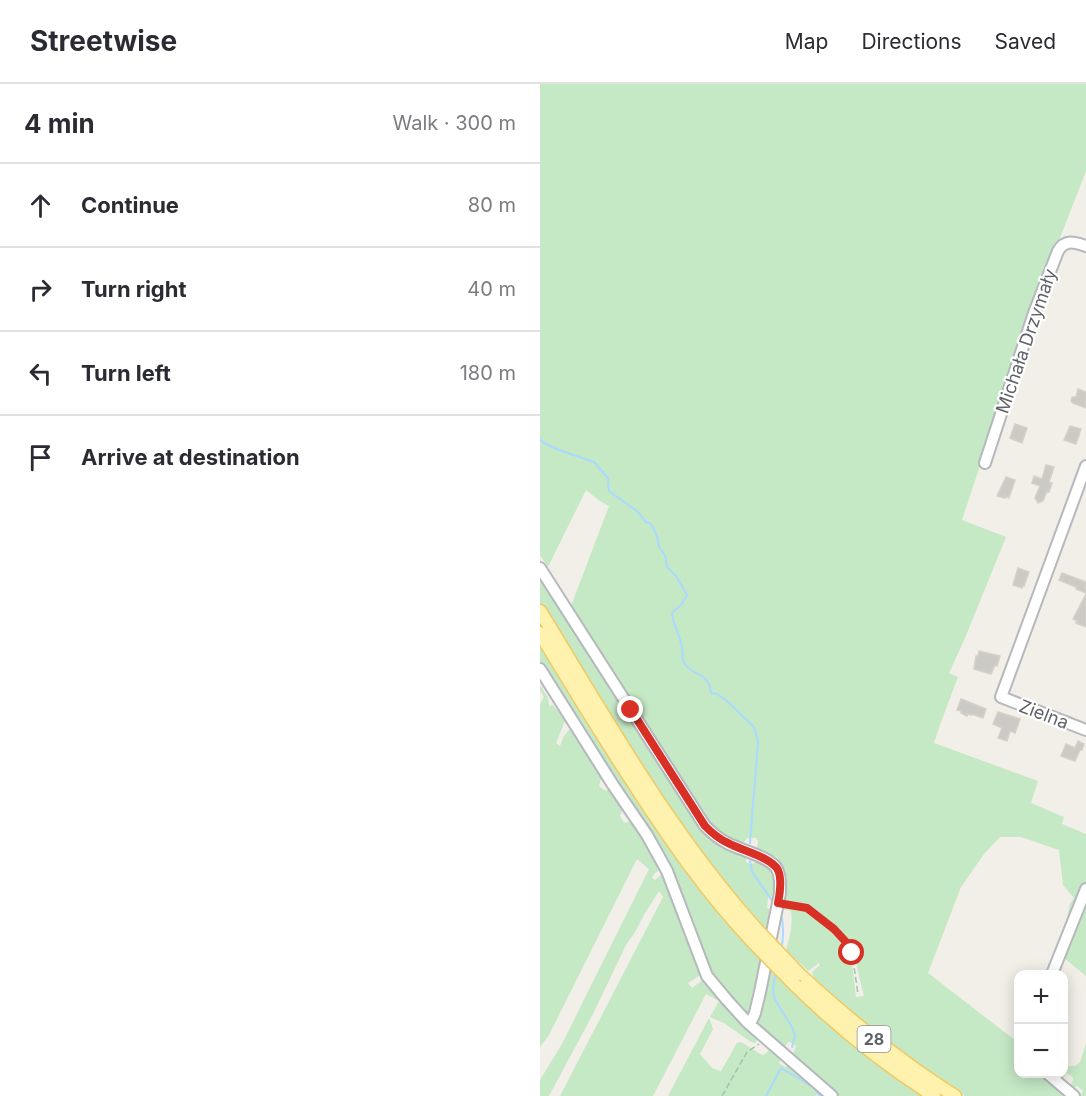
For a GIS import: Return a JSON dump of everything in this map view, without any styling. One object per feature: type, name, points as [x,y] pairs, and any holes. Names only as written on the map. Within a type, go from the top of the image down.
[{"type":"main road","name":"28","points":[[540,611],[626,752],[669,817],[756,937]]},
{"type":"main road","name":"28","points":[[540,633],[665,831],[712,895],[855,1039],[934,1096]]},
{"type":"main road","name":"28","points":[[798,980],[908,1065],[955,1096]]},
{"type":"street","name":"Michała Drzymały","points":[[986,463],[1034,313],[1058,251],[1064,243],[1070,242],[1086,246]]},
{"type":"street","name":"Zielna","points":[[1086,466],[1001,697],[1086,730]]},
{"type":"street","points":[[540,568],[705,826],[726,843],[771,862],[777,868],[780,877],[780,893],[755,1012],[750,1024]]},
{"type":"street","points":[[540,669],[647,835],[667,871],[707,976],[750,1024],[832,1096]]},
{"type":"street","points":[[1054,970],[1086,889]]},
{"type":"street","points":[[1053,1078],[1074,1096]]},
{"type":"path","points":[[778,903],[807,908],[841,935],[852,953],[858,994]]},
{"type":"path","points":[[722,1096],[747,1052],[767,1039]]},
{"type":"green space","points":[[540,84],[1086,84],[1086,171],[1030,315],[962,520],[1006,537],[949,673],[958,677],[934,743],[1038,781],[1031,803],[1064,817],[1062,824],[1086,834],[1086,976],[1059,954],[1070,904],[1074,898],[1063,885],[1059,850],[1021,837],[1000,837],[984,854],[961,887],[928,973],[1014,1039],[1014,1078],[1049,1078],[1070,1096],[965,1096],[915,1063],[831,997],[834,996],[814,978],[812,972],[820,965],[819,963],[808,971],[786,950],[791,930],[791,911],[780,907],[807,910],[842,940],[851,956],[856,997],[864,996],[855,954],[842,933],[811,907],[783,902],[782,866],[776,856],[773,858],[757,849],[756,838],[747,838],[742,845],[719,832],[709,823],[571,606],[609,506],[586,490],[548,567],[540,555]]},
{"type":"green space","points":[[540,574],[704,833],[722,847],[746,856],[746,862],[761,861],[775,872],[775,895],[768,898],[767,908],[773,910],[769,932],[726,884],[690,838],[630,749],[540,603]]},
{"type":"green space","points":[[540,643],[721,915],[763,962],[752,1008],[749,1012],[745,1013],[713,978],[692,923],[585,735],[540,663]]},
{"type":"green space","points":[[540,685],[548,698],[549,706],[553,705],[565,721],[556,743],[560,746],[564,736],[572,730],[602,776],[599,786],[606,791],[610,788],[623,808],[620,816],[623,821],[625,823],[631,821],[661,870],[652,877],[655,880],[665,875],[702,974],[688,983],[692,988],[704,979],[757,1037],[755,1043],[751,1042],[724,1023],[710,1017],[719,1001],[706,994],[653,1096],[560,1096],[663,897],[659,891],[626,945],[593,1014],[549,1096],[540,1096],[540,1080],[562,1044],[649,869],[637,859],[549,1035],[540,1047],[540,704],[544,697]]},
{"type":"green space","points":[[767,967],[836,1031],[925,1096],[838,1096],[793,1057],[796,1046],[788,1042],[784,1048],[757,1024]]},
{"type":"green space","points":[[709,1018],[713,1029],[700,1054],[712,1068],[721,1071],[737,1043],[741,1042],[762,1055],[774,1049],[782,1057],[779,1063],[785,1067],[791,1064],[819,1089],[819,1092],[816,1096],[668,1096]]},
{"type":"green space","points":[[1086,1044],[1086,1096],[1081,1096],[1083,1091],[1077,1086],[1073,1089],[1070,1086],[1073,1077],[1068,1074],[1068,1066],[1075,1066],[1080,1062]]},
{"type":"building","points":[[1078,389],[1086,392],[1086,408],[1071,401],[1072,397],[1076,397]]},
{"type":"building","points":[[1015,424],[1027,428],[1022,443],[1010,438]]},
{"type":"building","points":[[1070,426],[1081,429],[1076,444],[1064,440]]},
{"type":"building","points":[[1046,465],[1054,467],[1049,482],[1052,483],[1043,501],[1038,503],[1035,498],[1040,486],[1032,483],[1034,476],[1042,479]]},
{"type":"building","points":[[1006,477],[1015,480],[1009,498],[997,496]]},
{"type":"building","points":[[1018,568],[1029,572],[1022,588],[1013,585]]},
{"type":"building","points":[[1062,573],[1086,582],[1086,593],[1059,580]]},
{"type":"building","points":[[1086,594],[1086,627],[1076,623],[1077,621],[1073,619]]},
{"type":"building","points":[[979,651],[1000,656],[991,674],[974,669]]},
{"type":"building","points":[[961,699],[986,709],[983,718],[972,714],[967,716],[957,710]]},
{"type":"building","points":[[998,712],[1020,719],[1015,733],[1010,731],[1007,741],[998,738],[1002,728],[993,724]]},
{"type":"building","points":[[1078,741],[1084,744],[1075,761],[1061,756],[1066,744],[1075,748]]},
{"type":"waterway","points":[[540,439],[559,450],[594,462],[608,478],[609,491],[651,524],[659,547],[665,555],[667,567],[676,576],[687,595],[682,604],[672,613],[684,663],[707,681],[711,693],[727,701],[754,727],[758,742],[750,843]]},
{"type":"waterway","points":[[750,861],[752,872],[773,902]]},
{"type":"waterway","points":[[781,914],[783,923],[781,949]]},
{"type":"waterway","points":[[776,972],[773,987],[774,998],[792,1027],[795,1036],[792,1047]]},
{"type":"waterway","points":[[766,1096],[781,1068],[813,1087],[820,1096]]},
{"type":"route","points":[[631,710],[705,826],[726,843],[771,862],[777,868],[780,877],[778,903],[807,908],[834,929],[852,953]]}]
